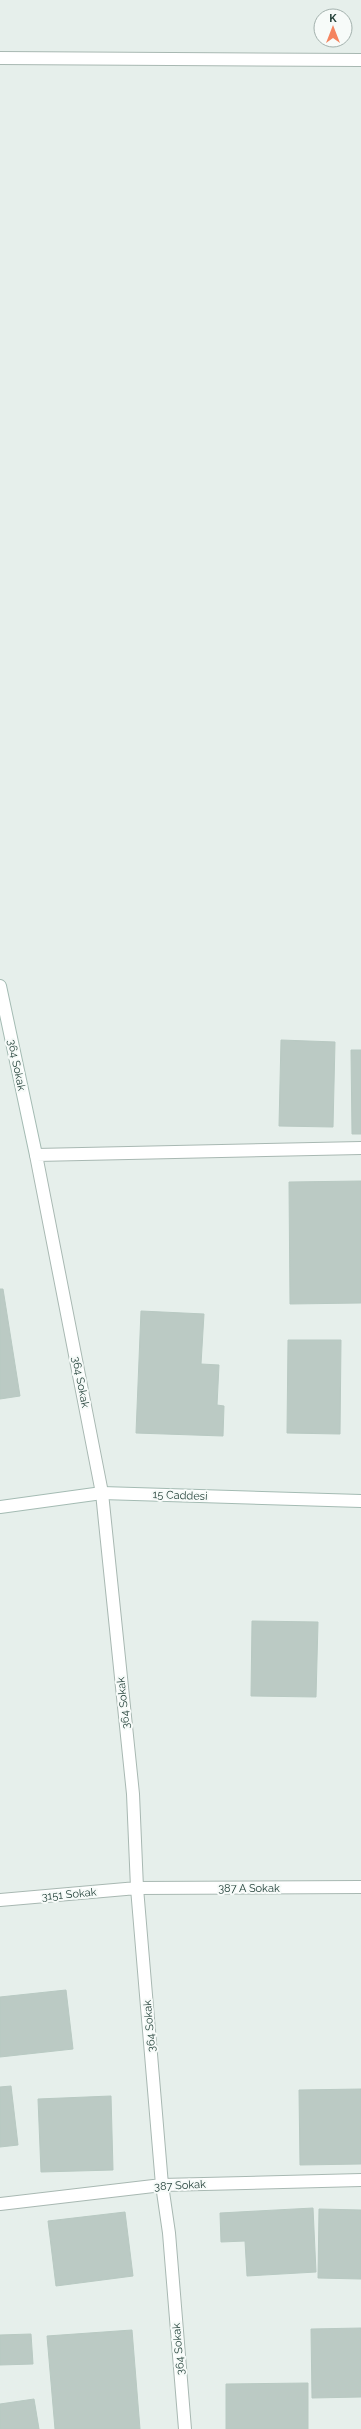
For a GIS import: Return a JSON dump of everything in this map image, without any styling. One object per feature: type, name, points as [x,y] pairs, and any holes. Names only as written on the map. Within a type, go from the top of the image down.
[{"type":"street","points":[[0,58],[361,60]]},
{"type":"street","name":"364 Sokak","points":[[0,986],[36,1155],[102,1493],[133,1794],[138,1888],[162,2185],[169,2234],[185,2429]]},
{"type":"street","points":[[36,1155],[361,1148]]},
{"type":"street","name":"15 Caddesi","points":[[0,1507],[102,1493],[361,1501]]},
{"type":"street","name":"387 A Sokak","points":[[138,1888],[361,1887]]},
{"type":"street","name":"3151 Sokak","points":[[0,1900],[138,1888]]},
{"type":"street","name":"387 Sokak","points":[[0,2204],[162,2185],[361,2180]]},
{"type":"building","points":[[281,1040],[335,1042],[333,1127],[279,1126]]},
{"type":"building","points":[[351,1050],[361,1050],[361,1134],[352,1134]]},
{"type":"building","points":[[361,1181],[361,1303],[290,1304],[289,1182]]},
{"type":"building","points":[[0,1289],[3,1289],[20,1396],[0,1399]]},
{"type":"building","points":[[141,1311],[204,1314],[201,1364],[219,1365],[217,1405],[224,1406],[223,1436],[136,1433]]},
{"type":"building","points":[[288,1340],[341,1340],[340,1434],[287,1433]]},
{"type":"building","points":[[252,1621],[318,1622],[316,1697],[251,1696]]},
{"type":"building","points":[[66,1990],[73,2049],[0,2057],[0,1997]]},
{"type":"building","points":[[11,2086],[18,2145],[0,2147],[0,2087]]},
{"type":"building","points":[[361,2089],[361,2164],[300,2165],[299,2090]]},
{"type":"building","points":[[111,2096],[113,2170],[41,2172],[38,2099]]},
{"type":"building","points":[[313,2208],[316,2272],[247,2276],[245,2241],[221,2242],[220,2213]]},
{"type":"building","points":[[319,2209],[361,2210],[361,2279],[318,2278]]},
{"type":"building","points":[[125,2212],[133,2276],[56,2286],[48,2221]]},
{"type":"building","points":[[361,2328],[361,2397],[312,2398],[311,2329]]},
{"type":"building","points":[[132,2330],[140,2429],[55,2429],[47,2336]]},
{"type":"building","points":[[31,2334],[33,2364],[0,2365],[0,2335]]},
{"type":"building","points":[[308,2383],[308,2429],[226,2429],[226,2384]]},
{"type":"building","points":[[34,2399],[39,2429],[0,2429],[0,2404]]}]
